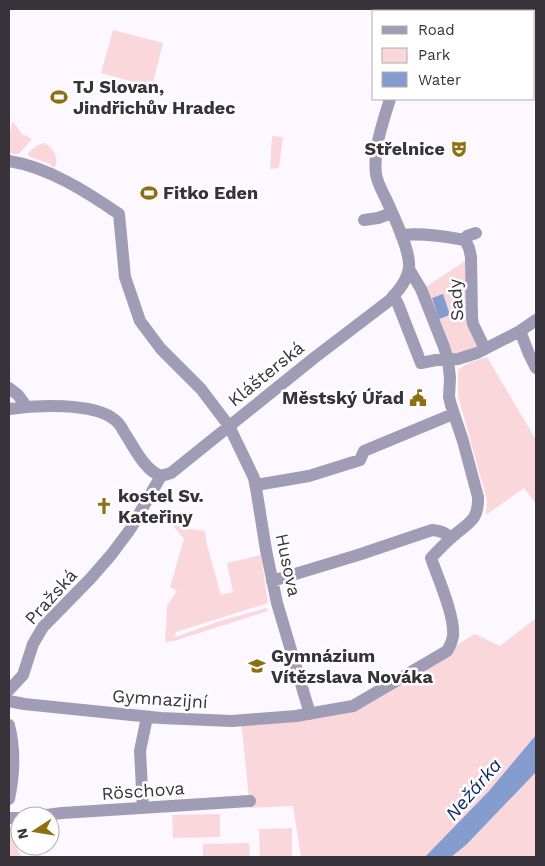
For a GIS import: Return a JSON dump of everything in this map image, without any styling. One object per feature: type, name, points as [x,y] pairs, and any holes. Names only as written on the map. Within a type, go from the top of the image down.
[{"type":"street","points":[[416,9],[421,10]]},
{"type":"street","points":[[272,581],[432,530],[440,531],[450,538],[474,519],[478,506],[477,492],[464,441],[453,414],[449,397],[450,378],[448,360],[421,289],[409,268],[408,257],[401,235],[376,171],[380,135],[390,100]]},
{"type":"street","name":"Husova","points":[[9,161],[22,163],[56,176],[119,214],[126,277],[140,321],[161,349],[201,389],[229,426],[256,485],[272,581],[310,714]]},
{"type":"street","points":[[364,220],[392,213]]},
{"type":"street","points":[[401,235],[435,235],[465,240],[467,236],[476,234]]},
{"type":"street","name":"Sady","points":[[465,240],[471,257],[473,324],[485,349]]},
{"type":"street","name":"Klášterská","points":[[161,476],[171,473],[393,296],[402,285],[409,268]]},
{"type":"street","points":[[393,296],[398,304],[421,363],[458,359],[485,349],[520,331],[536,320]]},
{"type":"street","points":[[520,331],[536,368]]},
{"type":"street","points":[[9,388],[18,395],[26,406]]},
{"type":"street","points":[[9,409],[26,406],[76,407],[106,415],[116,420],[150,470],[161,476]]},
{"type":"street","points":[[256,485],[309,476],[360,460],[364,451],[453,414]]},
{"type":"street","name":"Pražská","points":[[9,690],[24,675],[33,644],[43,627],[111,555],[130,530],[161,476]]},
{"type":"street","name":"Gymnazijní","points":[[9,701],[147,717],[232,721],[310,714],[353,706],[447,650],[451,644],[453,637],[451,618],[431,558],[450,538]]},
{"type":"street","points":[[143,808],[140,751],[147,717]]},
{"type":"street","points":[[9,725],[13,761],[9,799]]},
{"type":"street","name":"Röschova","points":[[60,814],[250,801]]},
{"type":"green space","points":[[113,30],[163,43],[152,87],[101,73]]},
{"type":"green space","points":[[13,122],[22,134],[32,139],[19,154],[12,154],[9,151],[9,137]]},
{"type":"green space","points":[[272,136],[283,137],[279,168],[270,169]]},
{"type":"green space","points":[[44,143],[54,153],[55,167],[28,155],[33,148]]},
{"type":"green space","points":[[468,259],[478,347],[452,355],[426,287]]},
{"type":"green space","points":[[487,357],[536,440],[536,504],[524,488],[486,515],[487,502],[485,493],[458,396],[458,370]]},
{"type":"green space","points":[[173,512],[181,528],[205,531],[221,595],[233,592],[227,563],[261,555],[268,603],[176,632],[175,637],[220,621],[267,608],[268,611],[174,641],[165,642],[167,606],[177,591],[170,587],[184,539],[167,518]]},
{"type":"green space","points":[[536,618],[536,857],[301,857],[293,806],[250,808],[241,720],[353,706],[475,634],[500,646]]},
{"type":"green space","points":[[220,814],[220,837],[173,838],[172,815]]},
{"type":"green space","points":[[10,828],[10,856],[22,857],[9,857]]},
{"type":"green space","points":[[292,828],[292,857],[260,857],[259,829]]},
{"type":"green space","points":[[249,843],[250,857],[203,857],[203,844]]},
{"type":"water","points":[[443,294],[450,315],[439,319],[432,298]]},
{"type":"water","points":[[536,735],[536,772],[466,845],[451,857],[425,857],[489,791]]},
{"type":"place","name":"TJ Slovan, Jindřichův Hradec","points":[[59,97]]},
{"type":"place","name":"Střelnice","points":[[459,149]]},
{"type":"place","name":"Fitko Eden","points":[[149,193]]},
{"type":"place","name":"Městský Úřad","points":[[418,398]]},
{"type":"place","name":"kostel Sv. Kateřiny","points":[[104,506]]},
{"type":"place","name":"Gymnázium Vítězslava Nováka","points":[[257,666]]},
{"type":"water label","name":"Nežárka","points":[[473,789]]}]
